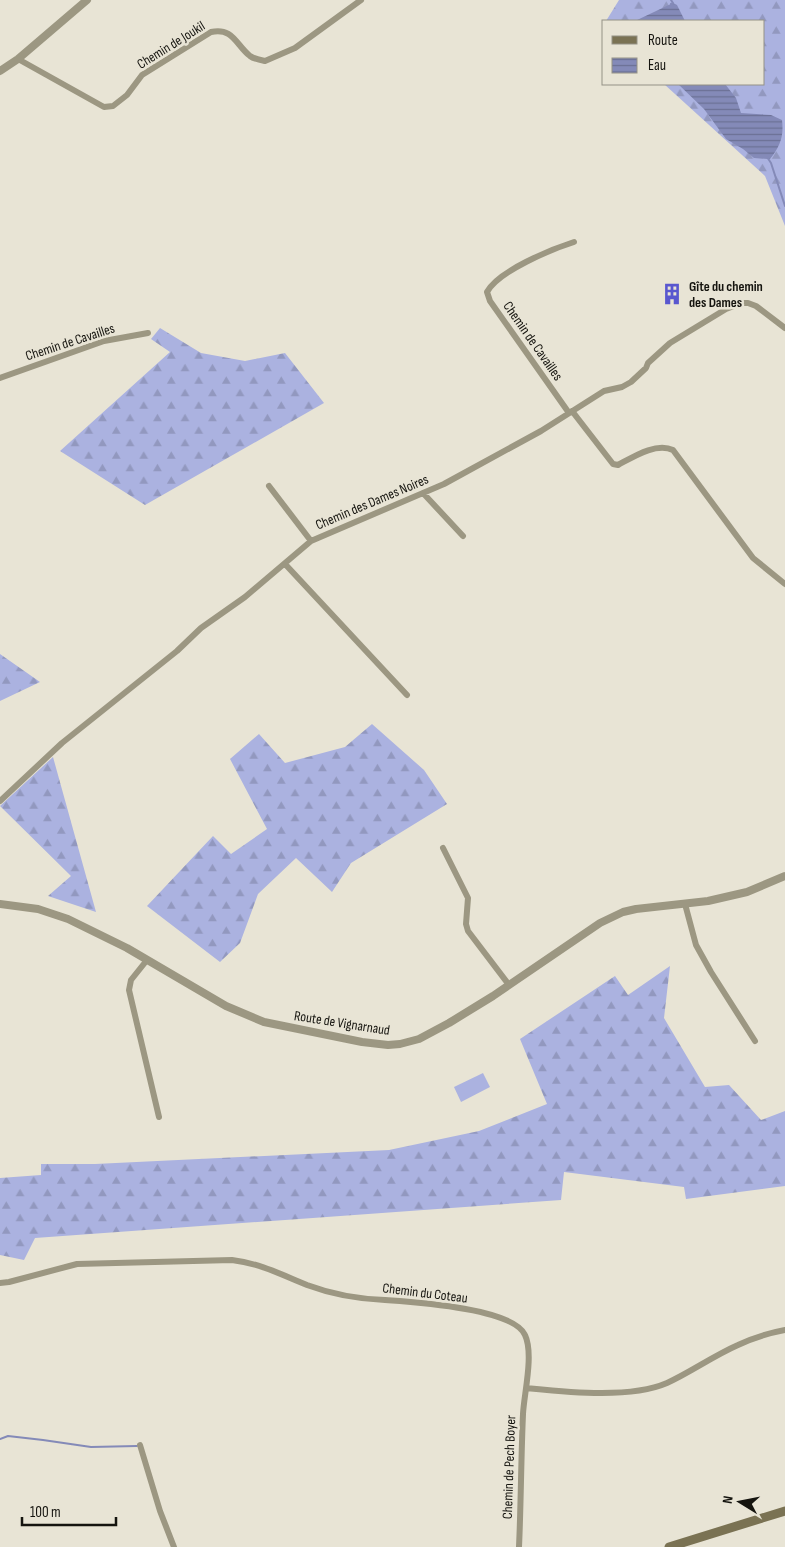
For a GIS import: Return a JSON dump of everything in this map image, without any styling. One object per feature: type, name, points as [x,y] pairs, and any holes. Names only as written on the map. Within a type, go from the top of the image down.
[{"type":"main road","points":[[669,1547],[785,1511]]},
{"type":"street","points":[[0,71],[18,59],[87,0]]},
{"type":"street","name":"Chemin de Joukil","points":[[18,59],[104,107],[113,106],[127,95],[142,75],[211,32],[220,30],[228,33],[250,56],[265,62],[295,48],[361,0]]},
{"type":"street","name":"Chemin de Cavailles","points":[[570,412],[490,300],[487,292],[491,285],[511,270],[559,246],[574,242]]},
{"type":"street","name":"Chemin des Dames Noires","points":[[0,801],[62,743],[177,651],[201,628],[245,597],[311,541],[423,493],[481,465],[541,431],[604,391],[631,382],[670,343],[726,309],[742,303],[748,303],[756,306],[785,328]]},
{"type":"street","name":"Chemin de Cavailles","points":[[0,378],[104,341],[148,333]]},
{"type":"street","points":[[570,412],[614,464],[618,465],[635,456],[660,447],[673,450],[753,558],[785,584]]},
{"type":"street","points":[[269,486],[311,541]]},
{"type":"street","points":[[423,493],[463,536]]},
{"type":"street","points":[[285,564],[407,695]]},
{"type":"street","points":[[442,848],[468,898],[466,924],[468,931],[509,985]]},
{"type":"street","name":"Route de Vignarnaud","points":[[0,904],[38,909],[68,919],[128,948],[226,1006],[264,1022],[378,1044],[400,1044],[419,1040],[449,1023],[509,985],[592,928],[623,912],[708,901],[747,892],[785,876]]},
{"type":"street","points":[[685,904],[696,945],[755,1041]]},
{"type":"street","points":[[146,960],[129,986],[159,1117]]},
{"type":"street","name":"Chemin du Coteau","points":[[0,1283],[77,1264],[232,1260],[252,1263],[270,1268],[309,1285],[336,1294],[457,1307],[503,1319],[515,1325],[525,1334],[528,1352],[527,1388]]},
{"type":"street","points":[[527,1388],[557,1391],[616,1392],[653,1388],[667,1383],[738,1344],[785,1330]]},
{"type":"street","name":"Chemin de Pech Boyer","points":[[520,1547],[523,1415],[527,1388]]},
{"type":"street","points":[[140,1445],[160,1511],[174,1547]]},
{"type":"green space","points":[[619,0],[785,0],[785,226],[765,176],[665,85],[765,85],[765,20],[607,20]]},
{"type":"green space","points":[[160,328],[201,353],[245,361],[285,353],[324,403],[145,505],[60,451],[170,352],[151,339]]},
{"type":"green space","points":[[0,654],[40,682],[0,701]]},
{"type":"green space","points":[[372,724],[424,770],[447,804],[351,863],[332,892],[296,858],[258,894],[240,943],[220,962],[147,906],[213,836],[231,854],[267,829],[230,759],[259,734],[285,763],[345,747]]},
{"type":"green space","points":[[53,757],[96,912],[48,896],[71,876],[0,806]]},
{"type":"green space","points":[[670,966],[664,1018],[705,1087],[729,1085],[761,1120],[785,1111],[785,1186],[686,1199],[684,1187],[564,1172],[561,1200],[35,1238],[24,1260],[0,1255],[0,1178],[41,1175],[41,1164],[95,1164],[389,1150],[479,1131],[547,1104],[520,1039],[615,976],[628,995]]},
{"type":"green space","points":[[483,1073],[490,1087],[461,1102],[454,1087]]},
{"type":"water","points":[[673,3],[677,5],[684,20],[637,20]]},
{"type":"water","points":[[679,85],[726,85],[736,98],[741,113],[771,115],[782,120],[781,141],[770,159],[754,158],[726,139],[704,109]]},
{"type":"waterway","points":[[671,0],[673,3],[671,4]]},
{"type":"waterway","points":[[767,157],[771,163],[785,206]]},
{"type":"waterway","points":[[0,1439],[8,1436],[91,1447],[137,1446]]},
{"type":"place","name":"Gîte du chemin des Dames","points":[[672,294]]}]
